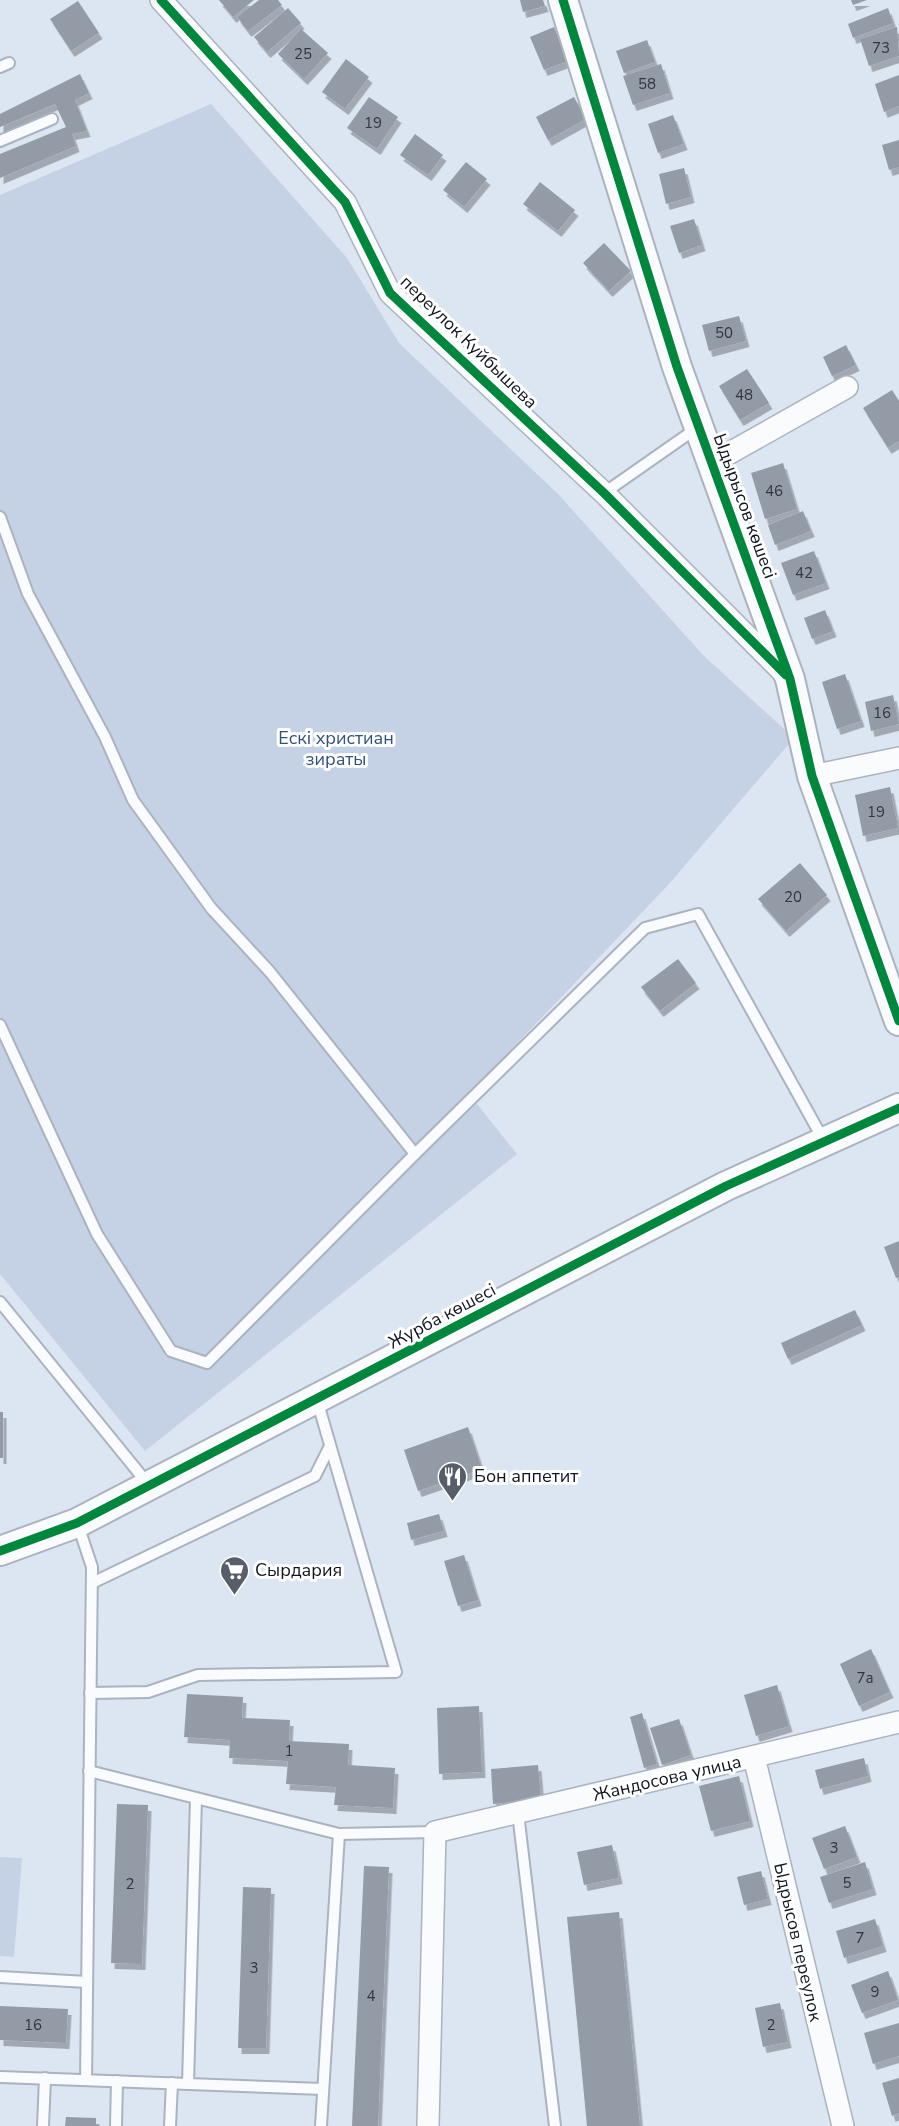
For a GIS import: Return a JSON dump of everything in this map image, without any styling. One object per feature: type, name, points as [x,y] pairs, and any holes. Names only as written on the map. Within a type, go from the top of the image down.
[{"type":"street","name":"переулок Куйбышева","points":[[161,0],[345,202],[390,293],[604,493],[790,679]]},
{"type":"street","name":"Ыдырысов көшесі","points":[[562,0],[677,367],[790,679],[812,776],[899,1021]]},
{"type":"street","points":[[712,463],[847,387]]},
{"type":"street","points":[[812,776],[899,758]]},
{"type":"street","name":"Журба көшесі","points":[[0,1551],[77,1523],[726,1186],[899,1108]]},
{"type":"street","name":"Жандосова улица","points":[[435,1832],[899,1722]]},
{"type":"street","name":"Ыдрысов переулок","points":[[754,1757],[843,2126]]},
{"type":"street","points":[[428,2126],[435,1832]]},
{"type":"lane","points":[[0,141],[52,119]]},
{"type":"lane","points":[[604,493],[699,427]]},
{"type":"lane","points":[[0,517],[28,594],[105,737],[133,800],[211,908],[270,972],[415,1154]]},
{"type":"lane","points":[[0,1026],[97,1234],[171,1351],[207,1363],[645,928],[698,914],[824,1142]]},
{"type":"lane","points":[[0,1302],[150,1487]]},
{"type":"lane","points":[[90,1693],[148,1692],[198,1675],[396,1672],[317,1400]]},
{"type":"lane","points":[[92,1583],[315,1476],[330,1446]]},
{"type":"lane","points":[[77,1523],[92,1567],[86,2080]]},
{"type":"lane","points":[[89,1771],[339,1834],[415,1835],[435,1832]]},
{"type":"lane","points":[[188,2084],[196,1798]]},
{"type":"lane","points":[[518,1813],[555,2126]]},
{"type":"lane","points":[[321,2126],[339,1834]]},
{"type":"lane","points":[[0,1977],[87,1982]]},
{"type":"lane","points":[[0,2077],[323,2089]]},
{"type":"lane","points":[[43,2126],[45,2078]]},
{"type":"lane","points":[[116,2126],[117,2081]]},
{"type":"lane","points":[[170,2126],[172,2083]]},
{"type":"green space","name":"Ескі христиан зираты","points":[[211,104],[347,258],[399,343],[558,494],[703,655],[794,738],[669,884],[469,1094],[517,1154],[145,1451],[0,1274],[0,195]]},
{"type":"green space","points":[[0,1857],[22,1858],[14,1957],[0,1956]]},
{"type":"building","points":[[219,0],[254,0],[233,17]]},
{"type":"building","points":[[259,0],[278,0],[282,5],[248,31],[237,17]]},
{"type":"building","points":[[520,0],[543,0],[545,6],[523,12]]},
{"type":"building","points":[[851,0],[867,0],[853,5]]},
{"type":"building","points":[[78,1],[99,33],[71,51],[50,19]]},
{"type":"building","points":[[288,8],[301,23],[267,52],[254,37]]},
{"type":"building","points":[[888,8],[893,23],[853,38],[848,24]]},
{"type":"building","points":[[554,27],[568,61],[544,70],[530,37]]},
{"type":"building","points":[[897,27],[899,56],[869,66],[860,39]]},
{"type":"building","points":[[301,29],[328,53],[304,79],[278,54]]},
{"type":"building","points":[[647,40],[655,62],[624,73],[616,51]]},
{"type":"building","points":[[346,59],[369,77],[345,109],[322,92]]},
{"type":"building","points":[[661,64],[670,93],[633,105],[623,76]]},
{"type":"building","points":[[80,74],[89,93],[75,100],[87,131],[72,134],[76,146],[0,178],[0,154],[66,127],[55,104],[0,127],[0,114]]},
{"type":"building","points":[[899,75],[899,106],[884,112],[875,84]]},
{"type":"building","points":[[369,97],[398,117],[377,149],[347,128]]},
{"type":"building","points":[[574,97],[586,119],[548,140],[536,117]]},
{"type":"building","points":[[673,115],[684,144],[658,153],[648,124]]},
{"type":"building","points":[[415,134],[443,155],[428,175],[400,155]]},
{"type":"building","points":[[899,140],[899,167],[889,170],[882,145]]},
{"type":"building","points":[[466,162],[487,179],[464,207],[443,190]]},
{"type":"building","points":[[684,168],[691,197],[666,204],[659,174]]},
{"type":"building","points":[[540,182],[575,210],[558,231],[523,204]]},
{"type":"building","points":[[694,219],[702,245],[679,253],[670,226]]},
{"type":"building","points":[[604,243],[631,271],[609,291],[583,263]]},
{"type":"building","points":[[739,316],[746,341],[709,351],[702,325]]},
{"type":"building","points":[[846,345],[856,365],[832,376],[823,357]]},
{"type":"building","points":[[747,369],[769,403],[740,420],[719,386]]},
{"type":"building","points":[[892,390],[899,401],[899,441],[888,448],[863,408]]},
{"type":"building","points":[[783,463],[797,509],[765,519],[751,473]]},
{"type":"building","points":[[803,511],[811,531],[775,545],[768,525]]},
{"type":"building","points":[[814,551],[826,583],[793,595],[781,563]]},
{"type":"building","points":[[825,610],[833,631],[812,639],[804,618]]},
{"type":"building","points":[[845,674],[861,721],[837,729],[822,682]]},
{"type":"building","points":[[893,695],[899,724],[871,731],[865,702]]},
{"type":"building","points":[[890,787],[898,828],[863,836],[855,795]]},
{"type":"building","points":[[800,863],[827,895],[786,931],[758,899]]},
{"type":"building","points":[[678,959],[696,983],[660,1011],[641,987]]},
{"type":"building","points":[[899,1241],[899,1277],[896,1278],[884,1247]]},
{"type":"building","points":[[855,1310],[862,1325],[788,1359],[781,1343]]},
{"type":"building","points":[[0,1412],[3,1412],[3,1458],[0,1458]]},
{"type":"building","points":[[468,1427],[482,1469],[418,1491],[404,1450]]},
{"type":"building","points":[[439,1514],[444,1531],[411,1540],[407,1523]]},
{"type":"building","points":[[464,1555],[478,1600],[458,1606],[444,1561]]},
{"type":"building","points":[[871,1649],[890,1692],[859,1706],[840,1664]]},
{"type":"building","points":[[777,1685],[789,1726],[756,1736],[744,1695]]},
{"type":"building","points":[[187,1694],[243,1697],[242,1718],[290,1720],[289,1741],[349,1744],[348,1765],[395,1768],[393,1808],[334,1805],[336,1787],[286,1784],[288,1761],[229,1758],[230,1740],[184,1737]]},
{"type":"building","points":[[479,1706],[482,1772],[439,1774],[437,1708]]},
{"type":"building","points":[[642,1713],[657,1764],[644,1768],[630,1717]]},
{"type":"building","points":[[679,1719],[691,1755],[662,1765],[650,1728]]},
{"type":"building","points":[[864,1758],[868,1776],[820,1789],[815,1770]]},
{"type":"building","points":[[538,1765],[541,1799],[493,1804],[491,1769]]},
{"type":"building","points":[[739,1776],[750,1821],[711,1831],[699,1786]]},
{"type":"building","points":[[117,1804],[148,1805],[142,1964],[111,1963]]},
{"type":"building","points":[[845,1826],[857,1857],[824,1869],[812,1838]]},
{"type":"building","points":[[612,1845],[619,1878],[584,1885],[577,1852]]},
{"type":"building","points":[[865,1862],[873,1889],[829,1903],[820,1877]]},
{"type":"building","points":[[364,1866],[389,1867],[378,2126],[352,2126]]},
{"type":"building","points":[[761,1871],[768,1899],[744,1905],[737,1877]]},
{"type":"building","points":[[243,1887],[271,1888],[266,2048],[238,2048]]},
{"type":"building","points":[[619,1912],[640,2126],[587,2126],[567,1917]]},
{"type":"building","points":[[875,1919],[883,1946],[844,1958],[836,1931]]},
{"type":"building","points":[[888,1971],[898,2000],[862,2013],[851,1985]]},
{"type":"building","points":[[780,2003],[788,2042],[763,2047],[755,2008]]},
{"type":"building","points":[[0,2006],[68,2009],[66,2043],[0,2040]]},
{"type":"building","points":[[899,2023],[899,2056],[873,2064],[864,2033]]},
{"type":"building","points":[[899,2078],[899,2113],[892,2116],[882,2083]]},
{"type":"building","points":[[66,2117],[96,2118],[96,2126],[65,2126]]},
{"type":"cycle path","points":[[161,0],[345,202],[390,293],[604,493],[786,675]]},
{"type":"cycle path","points":[[563,0],[677,367],[790,679],[812,776],[899,1021]]},
{"type":"cycle path","points":[[0,1551],[77,1523],[726,1186],[899,1108]]},
{"type":"place","name":"Бон аппетит","points":[[453,1502]]},
{"type":"place","name":"Сырдария","points":[[234,1596]]}]
